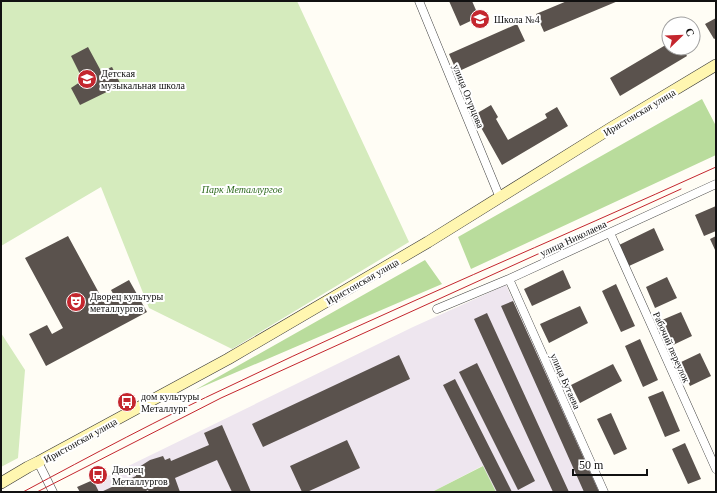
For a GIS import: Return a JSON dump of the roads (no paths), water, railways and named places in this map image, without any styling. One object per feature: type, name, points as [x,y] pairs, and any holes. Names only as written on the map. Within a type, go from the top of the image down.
[{"type":"main road","name":"Иристонская улица","points":[[1,483],[228,359],[428,242],[611,128],[716,65]]},
{"type":"street","name":"улица Огурцова","points":[[419,1],[500,198]]},
{"type":"street","name":"улица Николаева","points":[[437,309],[509,279],[716,184]]},
{"type":"street","name":"Рабочий переулок","points":[[610,233],[716,469]]},
{"type":"street","name":"улица Бутаева","points":[[509,279],[604,492]]},
{"type":"street","points":[[38,462],[53,492]]},
{"type":"tram line","points":[[23,492],[153,424],[292,357],[413,301],[716,167]]},
{"type":"tram line","points":[[37,492],[221,398],[681,189]]},
{"type":"place","name":"Школа №4","points":[[480,19]]},
{"type":"place","name":"Детская музыкальная школа","points":[[87,79]]},
{"type":"place","name":"Дворец культуры металлургов","points":[[76,302]]},
{"type":"place","name":"дом культуры Металлург","points":[[127,402]]},
{"type":"place","name":"Дворец Металлургов","points":[[98,475]]},
{"type":"park label","name":"Парк Металлургов","points":[[242,189]]}]
